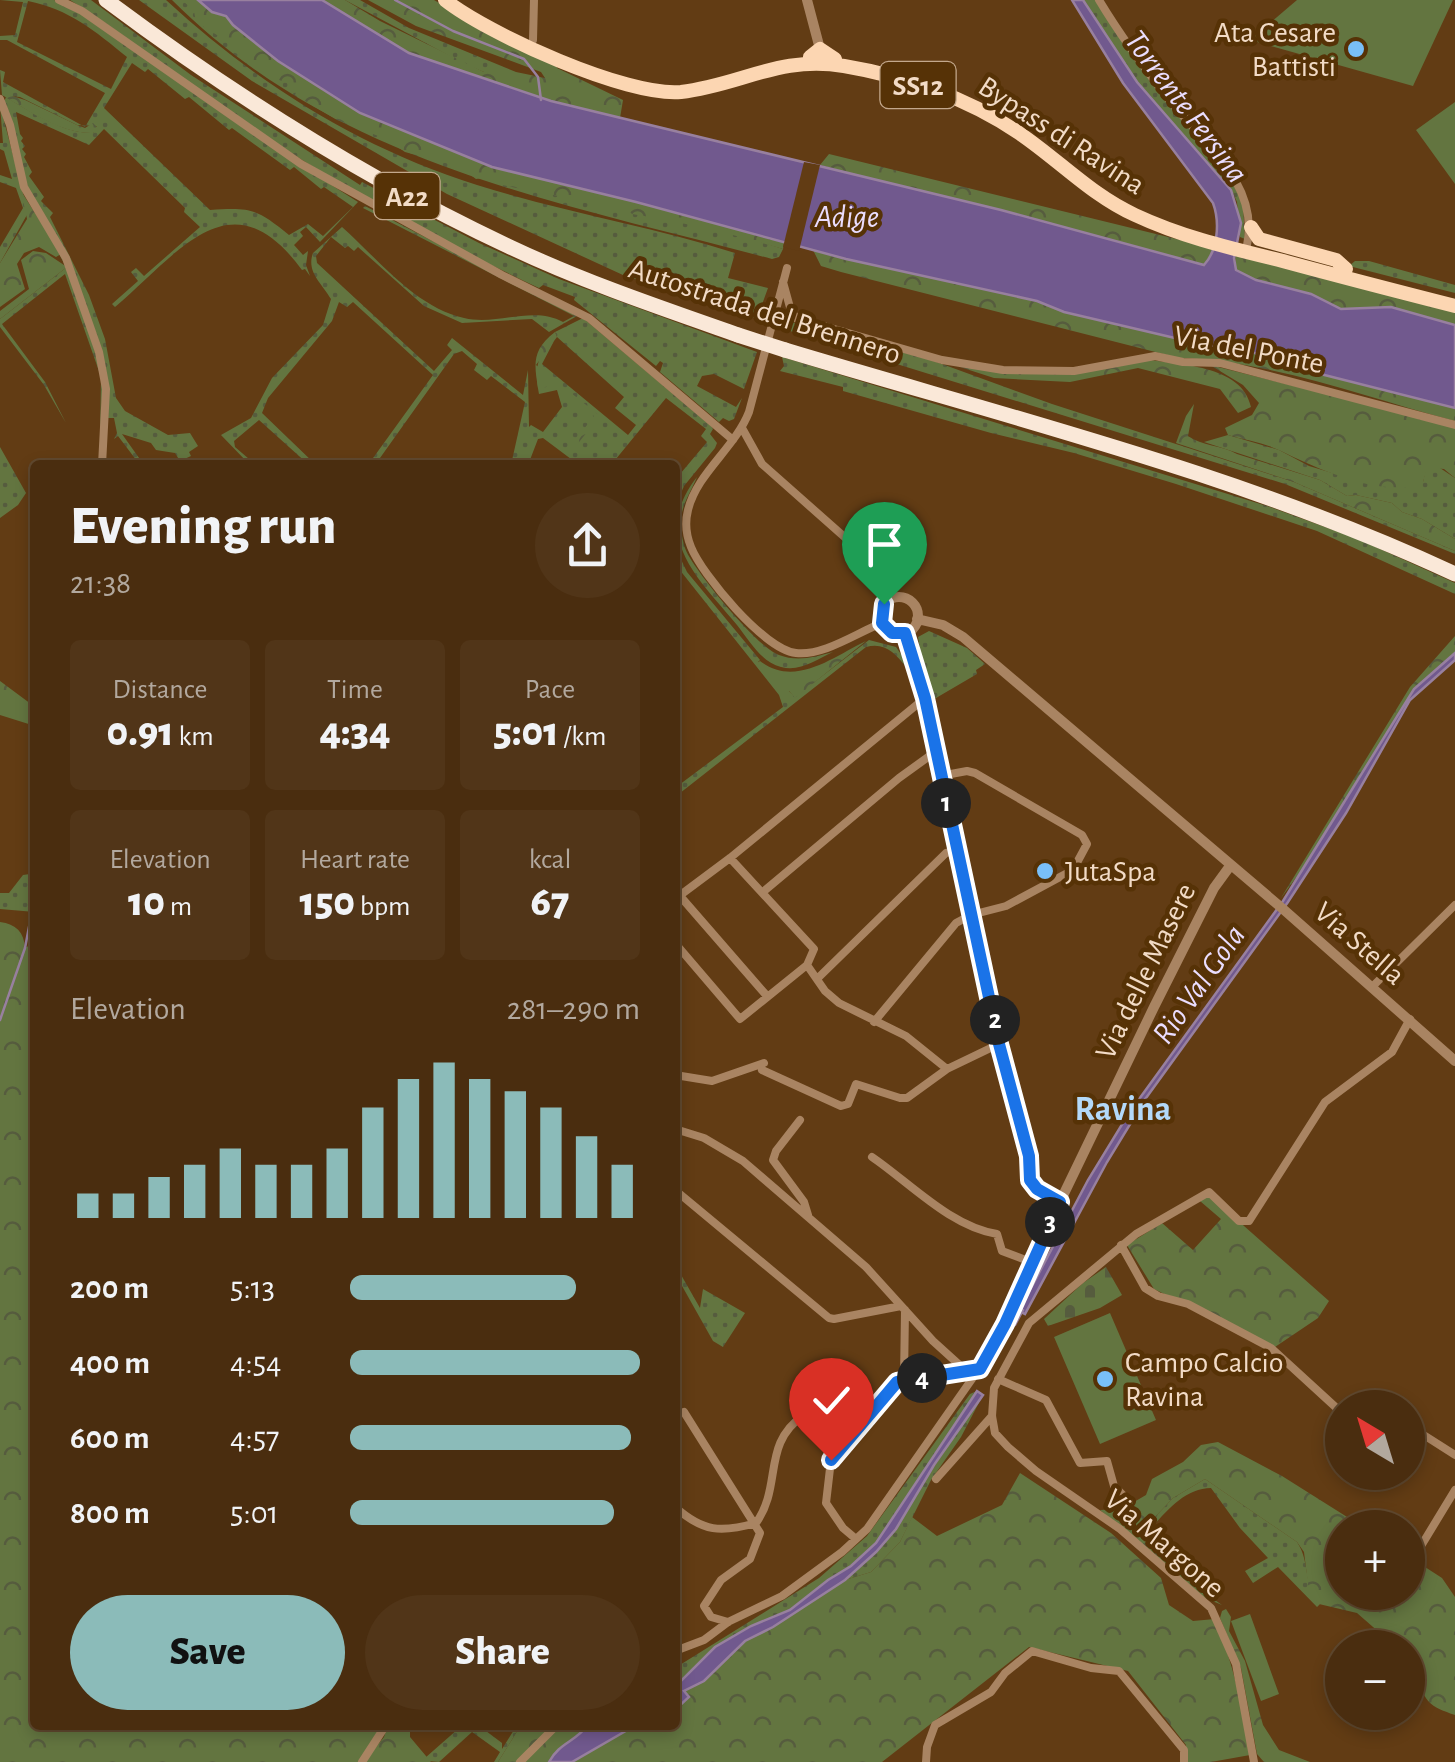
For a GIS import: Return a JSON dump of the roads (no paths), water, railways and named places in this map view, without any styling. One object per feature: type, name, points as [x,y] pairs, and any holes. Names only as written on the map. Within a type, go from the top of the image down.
[{"type":"highway","name":"Autostrada del Brennero","points":[[106,0],[194,66],[299,135],[512,248],[621,294],[1206,476],[1355,529],[1455,574]]},
{"type":"highway","name":"Autostrada del Brennero","points":[[122,0],[302,126],[407,184],[531,245],[740,330]]},
{"type":"highway","name":"SS12","points":[[445,0],[479,23],[508,36],[631,83]]},
{"type":"highway","name":"SS12","points":[[456,0],[532,40],[631,83]]},
{"type":"highway","name":"Bypass di Ravina","points":[[631,83],[685,86],[815,53],[934,85],[975,103],[1024,131],[1069,168],[1115,198],[1173,228]]},
{"type":"highway","name":"Bypass di Ravina","points":[[631,83],[664,92],[686,91],[790,63],[840,65],[876,73],[937,92],[992,116],[1112,204],[1173,228]]},
{"type":"highway","points":[[1251,227],[1263,241],[1336,260],[1346,270]]},
{"type":"highway","name":"SS12","points":[[1173,228],[1455,297]]},
{"type":"highway","name":"SS12","points":[[1244,246],[1455,306]]},
{"type":"highway","name":"Autostrada del Brennero","points":[[786,345],[1292,495],[1455,564]]},
{"type":"street","points":[[59,0],[302,164],[485,266],[588,318],[733,440]]},
{"type":"street","points":[[532,40],[534,0]]},
{"type":"street","points":[[808,0],[815,53]]},
{"type":"street","points":[[1099,0],[1149,73],[1232,174],[1243,195],[1251,227],[1244,246]]},
{"type":"street","points":[[0,100],[24,187],[71,270],[99,352],[106,388],[102,460]]},
{"type":"street","points":[[787,268],[753,399],[742,428],[694,494],[688,510],[689,542],[706,571],[763,639],[780,649],[808,653],[882,623]]},
{"type":"street","points":[[783,282],[791,311],[798,319]]},
{"type":"street","name":"Via del Ponte","points":[[775,312],[942,360],[1003,370],[1074,371],[1155,356],[1220,363],[1455,424]]},
{"type":"street","points":[[742,428],[762,464],[849,540]]},
{"type":"street","points":[[899,597],[913,604],[918,619],[905,633],[892,633],[882,623],[882,607],[899,597]]},
{"type":"street","points":[[918,619],[963,637],[1230,866]]},
{"type":"street","points":[[905,633],[925,698],[999,1044],[1029,1156],[1030,1180],[1037,1189],[1060,1202]]},
{"type":"street","points":[[680,896],[925,698]]},
{"type":"street","points":[[764,892],[898,778],[935,752]]},
{"type":"street","points":[[874,1022],[956,922],[971,914],[1006,906],[1073,870],[1086,840],[975,773],[940,776]]},
{"type":"street","points":[[820,977],[946,854],[958,850]]},
{"type":"street","points":[[680,950],[740,1019],[807,965],[814,949],[730,858]]},
{"type":"street","name":"Via Stella","points":[[1230,866],[1455,1061]]},
{"type":"street","name":"Via delle Masere","points":[[980,1369],[1009,1339],[1019,1318],[1031,1262],[1214,888],[1230,866]]},
{"type":"street","points":[[680,900],[767,996]]},
{"type":"street","points":[[1372,987],[1455,905]]},
{"type":"street","points":[[807,965],[840,1003],[912,1040],[946,1069]]},
{"type":"street","points":[[936,1479],[992,1416],[993,1397],[1019,1318],[1198,1195],[1209,1192],[1239,1220],[1249,1220],[1325,1102],[1392,1052],[1410,1019]]},
{"type":"street","points":[[680,1077],[712,1081],[760,1066],[841,1106],[848,1104],[856,1084],[907,1098],[946,1069],[999,1044]]},
{"type":"street","points":[[800,1120],[776,1151],[774,1160],[804,1202],[808,1215]]},
{"type":"street","points":[[680,1131],[726,1150],[808,1215],[875,1275],[965,1370]]},
{"type":"street","points":[[872,1158],[933,1202],[984,1233],[997,1234],[1002,1251],[1031,1262]]},
{"type":"street","points":[[680,1194],[829,1318],[903,1308]]},
{"type":"street","points":[[1121,1245],[1146,1288],[1158,1296],[1188,1304],[1270,1348],[1325,1398]]},
{"type":"street","points":[[903,1308],[904,1379]]},
{"type":"street","points":[[831,1460],[889,1389],[904,1379],[946,1377],[980,1369]]},
{"type":"street","points":[[680,1649],[704,1640],[728,1622],[756,1611],[804,1582],[856,1539],[980,1369]]},
{"type":"street","points":[[998,1380],[1046,1400],[1080,1463],[1106,1461],[1114,1486],[1123,1496]]},
{"type":"street","points":[[684,1412],[760,1533],[750,1559],[721,1580],[704,1606],[711,1617],[728,1622]]},
{"type":"street","points":[[680,1511],[696,1524],[722,1530],[756,1523],[768,1506],[773,1456],[782,1436],[797,1420],[812,1415],[831,1460],[828,1508],[842,1528],[856,1539]]},
{"type":"street","name":"Via Margone","points":[[992,1416],[995,1433],[1008,1447],[1036,1471],[1120,1528],[1212,1608],[1236,1664],[1254,1762]]},
{"type":"street","points":[[1425,1436],[1455,1455]]},
{"type":"street","points":[[1425,1539],[1455,1490]]},
{"type":"street","points":[[926,1762],[935,1725],[991,1692],[1005,1672],[1032,1650],[1091,1668],[1119,1671],[1184,1750],[1184,1762]]},
{"type":"street","points":[[362,1762],[383,1730]]},
{"type":"street","points":[[520,1762],[552,1730]]},
{"type":"water","name":"Adige","points":[[198,0],[322,0],[409,53],[551,101],[1001,210],[1204,265],[1216,236],[1213,203],[1123,83],[1072,0],[1083,0],[1137,82],[1231,190],[1241,223],[1234,258],[1236,270],[1256,280],[1311,294],[1341,309],[1391,307],[1455,325],[1455,408],[1281,364],[1261,354],[1209,346],[1064,312],[1037,301],[846,259],[492,167],[360,113],[278,61],[226,16],[212,12]]},
{"type":"water","points":[[1455,653],[1455,660],[1410,700],[1346,813],[1288,902],[1146,1098],[1025,1314],[1019,1311],[1088,1180],[1129,1113],[1283,901],[1414,689]]},
{"type":"water","points":[[977,1391],[983,1395],[896,1529],[876,1552],[845,1580],[745,1641],[704,1681],[684,1691],[689,1697],[680,1705],[680,1682],[715,1647],[790,1610],[876,1543]]},
{"type":"water","points":[[583,1730],[627,1730],[572,1762],[549,1762]]},
{"type":"waterway","points":[[395,0],[453,31],[524,59],[538,77],[541,100]]},
{"type":"waterway","points":[[0,1020],[30,922]]},
{"type":"waterway","name":"Rio Val Gola","points":[[1015,1325],[1023,1310]]},
{"type":"place","name":"Ata Cesare Battisti","points":[[1356,49]]},
{"type":"place","name":"JutaSpa","points":[[1045,871]]},
{"type":"place","name":"Campo Calcio Ravina","points":[[1105,1379]]},
{"type":"district","name":"Ravina","points":[[1123,1108]]},
{"type":"water label","name":"Torrente Fersina","points":[[1187,106]]}]
